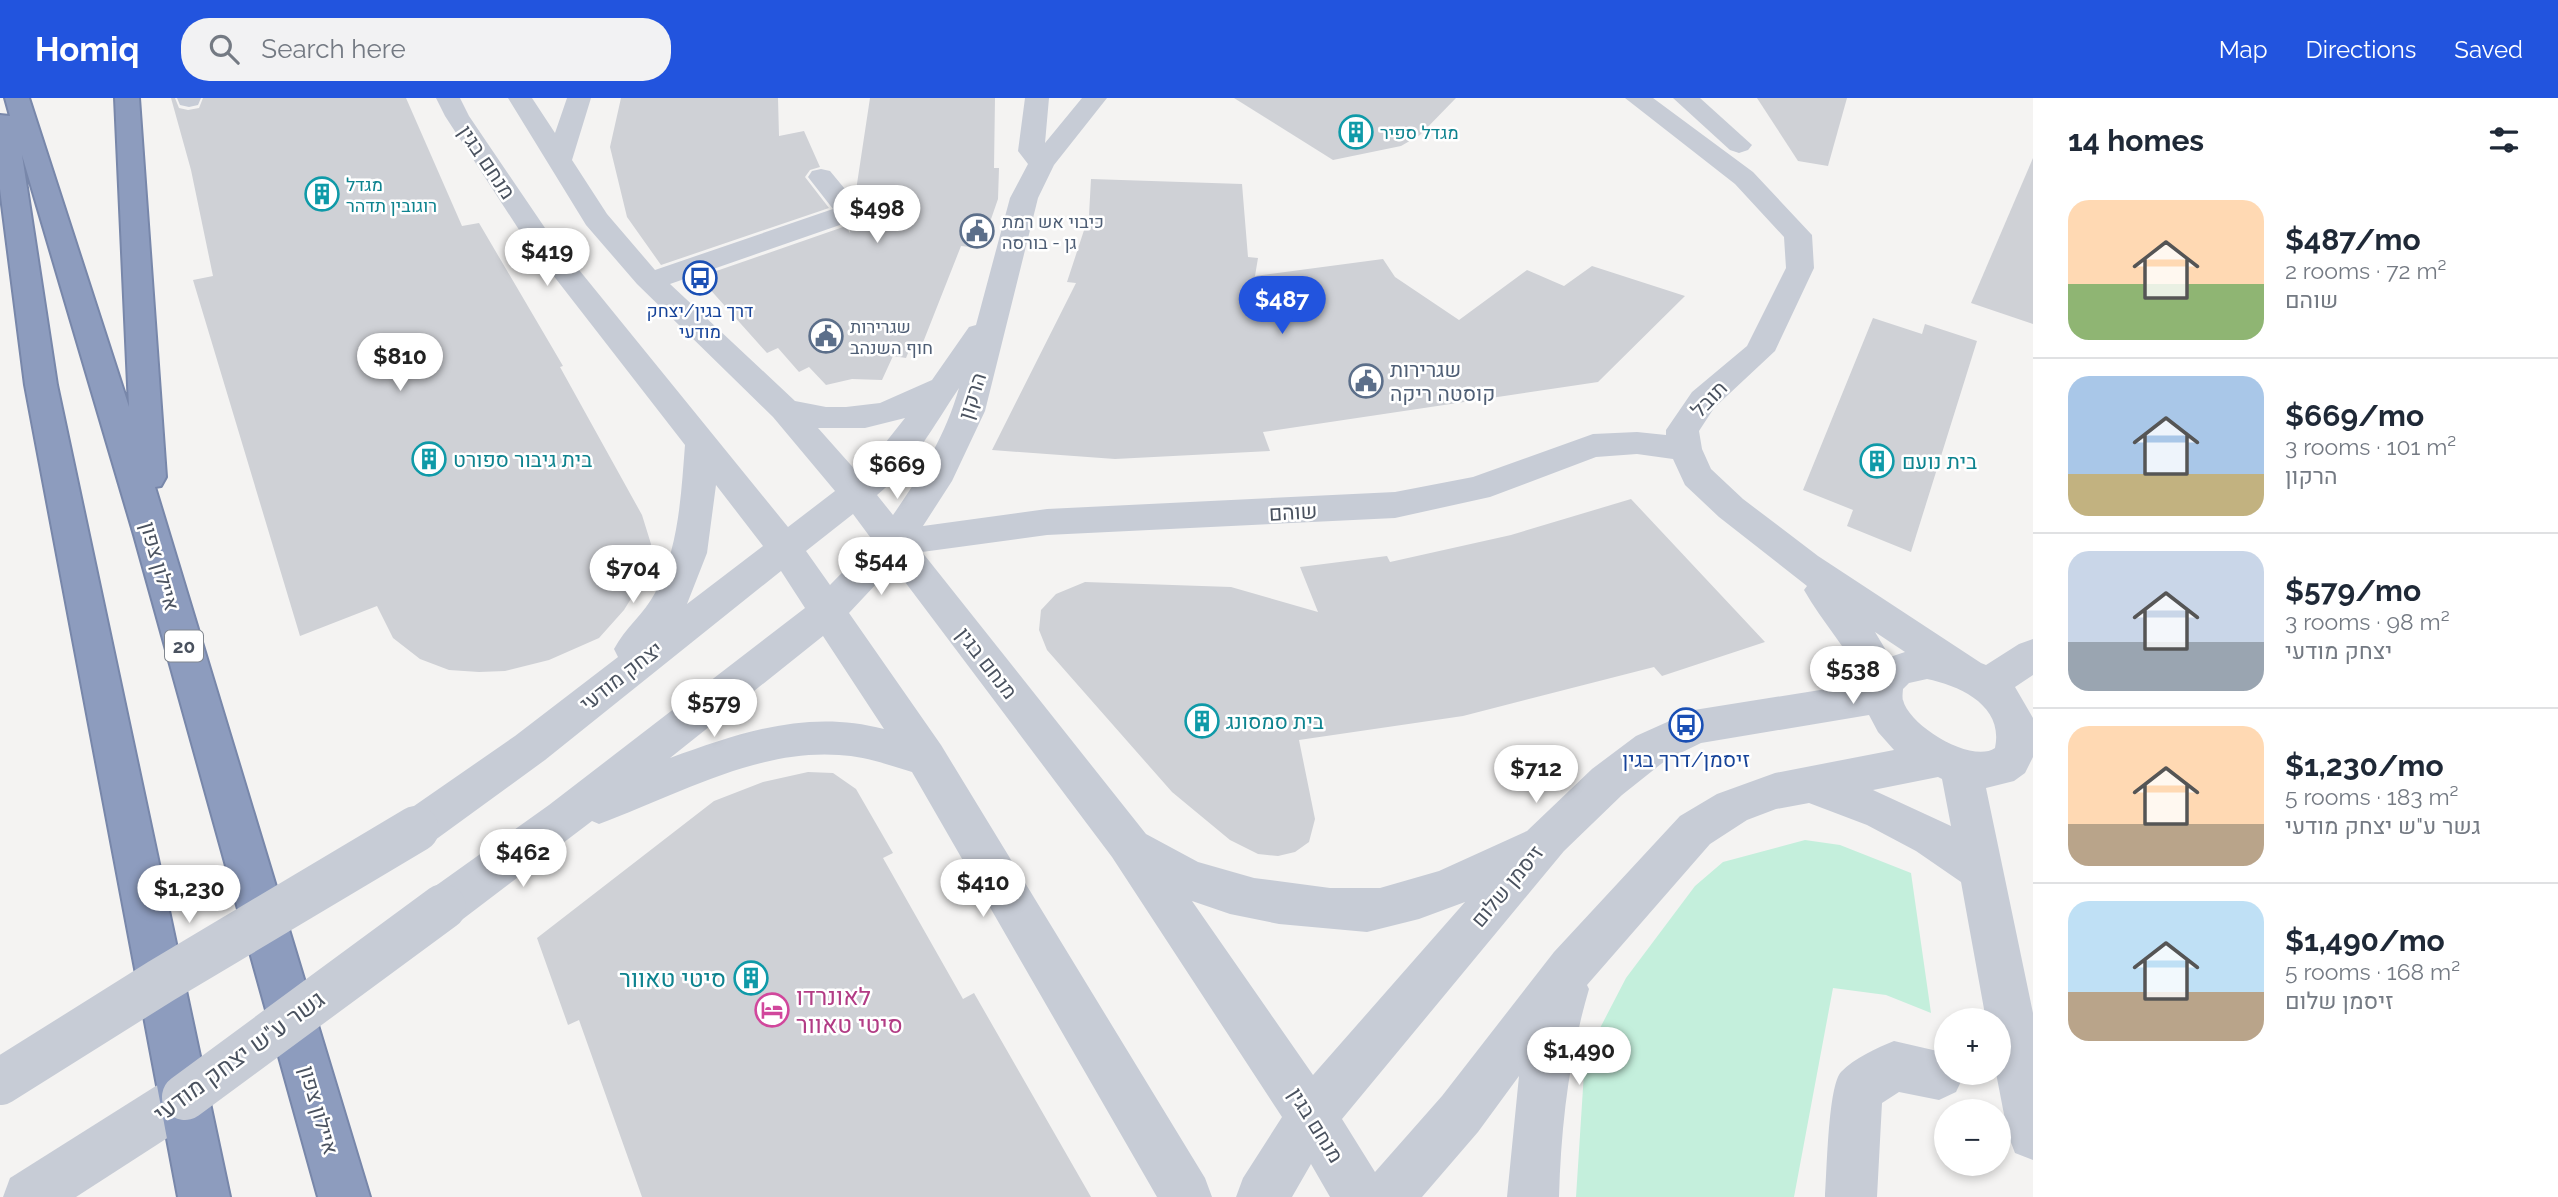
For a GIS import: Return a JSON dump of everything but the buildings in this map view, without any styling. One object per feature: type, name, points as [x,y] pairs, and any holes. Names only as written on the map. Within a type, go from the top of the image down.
[{"type":"highway","points":[[0,98],[41,385],[204,1197]]},
{"type":"highway","name":"איילון צפון","points":[[17,98],[152,536],[344,1197]]},
{"type":"highway","points":[[127,98],[152,536]]},
{"type":"street","name":"מנחם בגין","points":[[448,98],[457,116],[535,233],[785,548],[926,758],[1186,1197]]},
{"type":"street","name":"מנחם בגין","points":[[520,98],[596,219],[651,281],[784,409],[856,493],[1127,843],[1311,1116],[1360,1197]]},
{"type":"street","points":[[558,162],[579,98]]},
{"type":"street","points":[[1037,98],[1031,151],[1042,163]]},
{"type":"street","name":"הרקון","points":[[893,543],[935,481],[954,445],[978,385],[1017,216],[1042,163],[1095,98]]},
{"type":"street","points":[[1685,98],[1776,178],[1774,207]]},
{"type":"street","name":"תובל","points":[[1642,99],[1744,178],[1798,235],[1800,268],[1760,351],[1703,400],[1682,429],[1685,449]]},
{"type":"street","points":[[651,281],[850,212],[821,177]]},
{"type":"street","name":"הרקון","points":[[856,493],[879,475],[902,447],[993,315]]},
{"type":"street","points":[[784,409],[807,416],[837,420],[861,418],[908,406],[946,385]]},
{"type":"street","points":[[530,748],[652,630],[685,572],[696,522],[702,442]]},
{"type":"street","name":"שוהם","points":[[893,543],[1047,522],[1395,505],[1478,488],[1593,446],[1637,443],[1685,449]]},
{"type":"street","points":[[1388,1197],[1460,1114],[1572,968],[1695,830],[1732,807],[1775,791],[1949,763],[1997,770],[2026,759],[2025,734],[2000,693],[1805,566],[1731,508],[1697,475],[1685,449]]},
{"type":"street","name":"יצחק מודעי","points":[[161,981],[416,828],[530,748],[856,493]]},
{"type":"street","points":[[564,818],[827,612],[893,543]]},
{"type":"street","points":[[1805,566],[1854,630],[1883,689],[1886,713],[1898,730],[1916,746],[1949,763],[1982,872],[2033,1136]]},
{"type":"street","points":[[2000,693],[2033,655]]},
{"type":"street","points":[[1883,689],[1893,671],[1908,665],[1927,663],[2000,693]]},
{"type":"street","name":"זיסמן שלום","points":[[1262,1197],[1311,1116],[1549,837],[1607,782],[1651,748],[1694,727],[1883,689]]},
{"type":"street","points":[[564,818],[726,757],[786,741],[838,737],[926,758]]},
{"type":"street","points":[[1809,784],[1906,824],[1931,837],[1982,872]]},
{"type":"street","name":"גשר ע\"ש יצחק מודעי","points":[[29,1197],[185,1097],[564,818]]},
{"type":"street","points":[[1127,843],[1162,867],[1195,883],[1248,900],[1373,911],[1432,895],[1486,873],[1549,837]]},
{"type":"street","points":[[1533,1197],[1534,1150],[1553,1024],[1572,968]]},
{"type":"street","points":[[0,1082],[161,981]]},
{"type":"street","points":[[1851,1197],[1858,1090],[1894,1066],[1934,1074]]},
{"type":"green space","points":[[1805,840],[1840,845],[1911,873],[1931,1013],[1886,995],[1833,988],[1794,1197],[1576,1197],[1585,1057],[1626,978],[1695,886],[1723,862]]},
{"type":"pier","points":[[19,979],[73,1197],[0,1197],[0,990]]},
{"type":"place","name":"מגדל ספיר","points":[[1356,132]]},
{"type":"place","name":"מגדל רוגובין תדהר","points":[[322,194]]},
{"type":"place","name":"כיבוי אש רמת גן - בורסה","points":[[977,231]]},
{"type":"place","name":"דרך בגין/יצחק מודעי","points":[[700,278]]},
{"type":"place","name":"שגרירות חוף השנהב","points":[[826,336]]},
{"type":"place","name":"שגרירות קוסטה ריקה","points":[[1366,381]]},
{"type":"place","name":"בית גיבור ספורט","points":[[429,459]]},
{"type":"place","name":"בית נועם","points":[[1877,461]]},
{"type":"place","name":"בית סמסונג","points":[[1202,721]]},
{"type":"place","name":"זיסמן/דרך בגין","points":[[1686,725]]},
{"type":"place","name":"סיטי טאוור","points":[[751,978]]},
{"type":"place","name":"לאונרדו סיטי טאוור","points":[[772,1010]]}]
